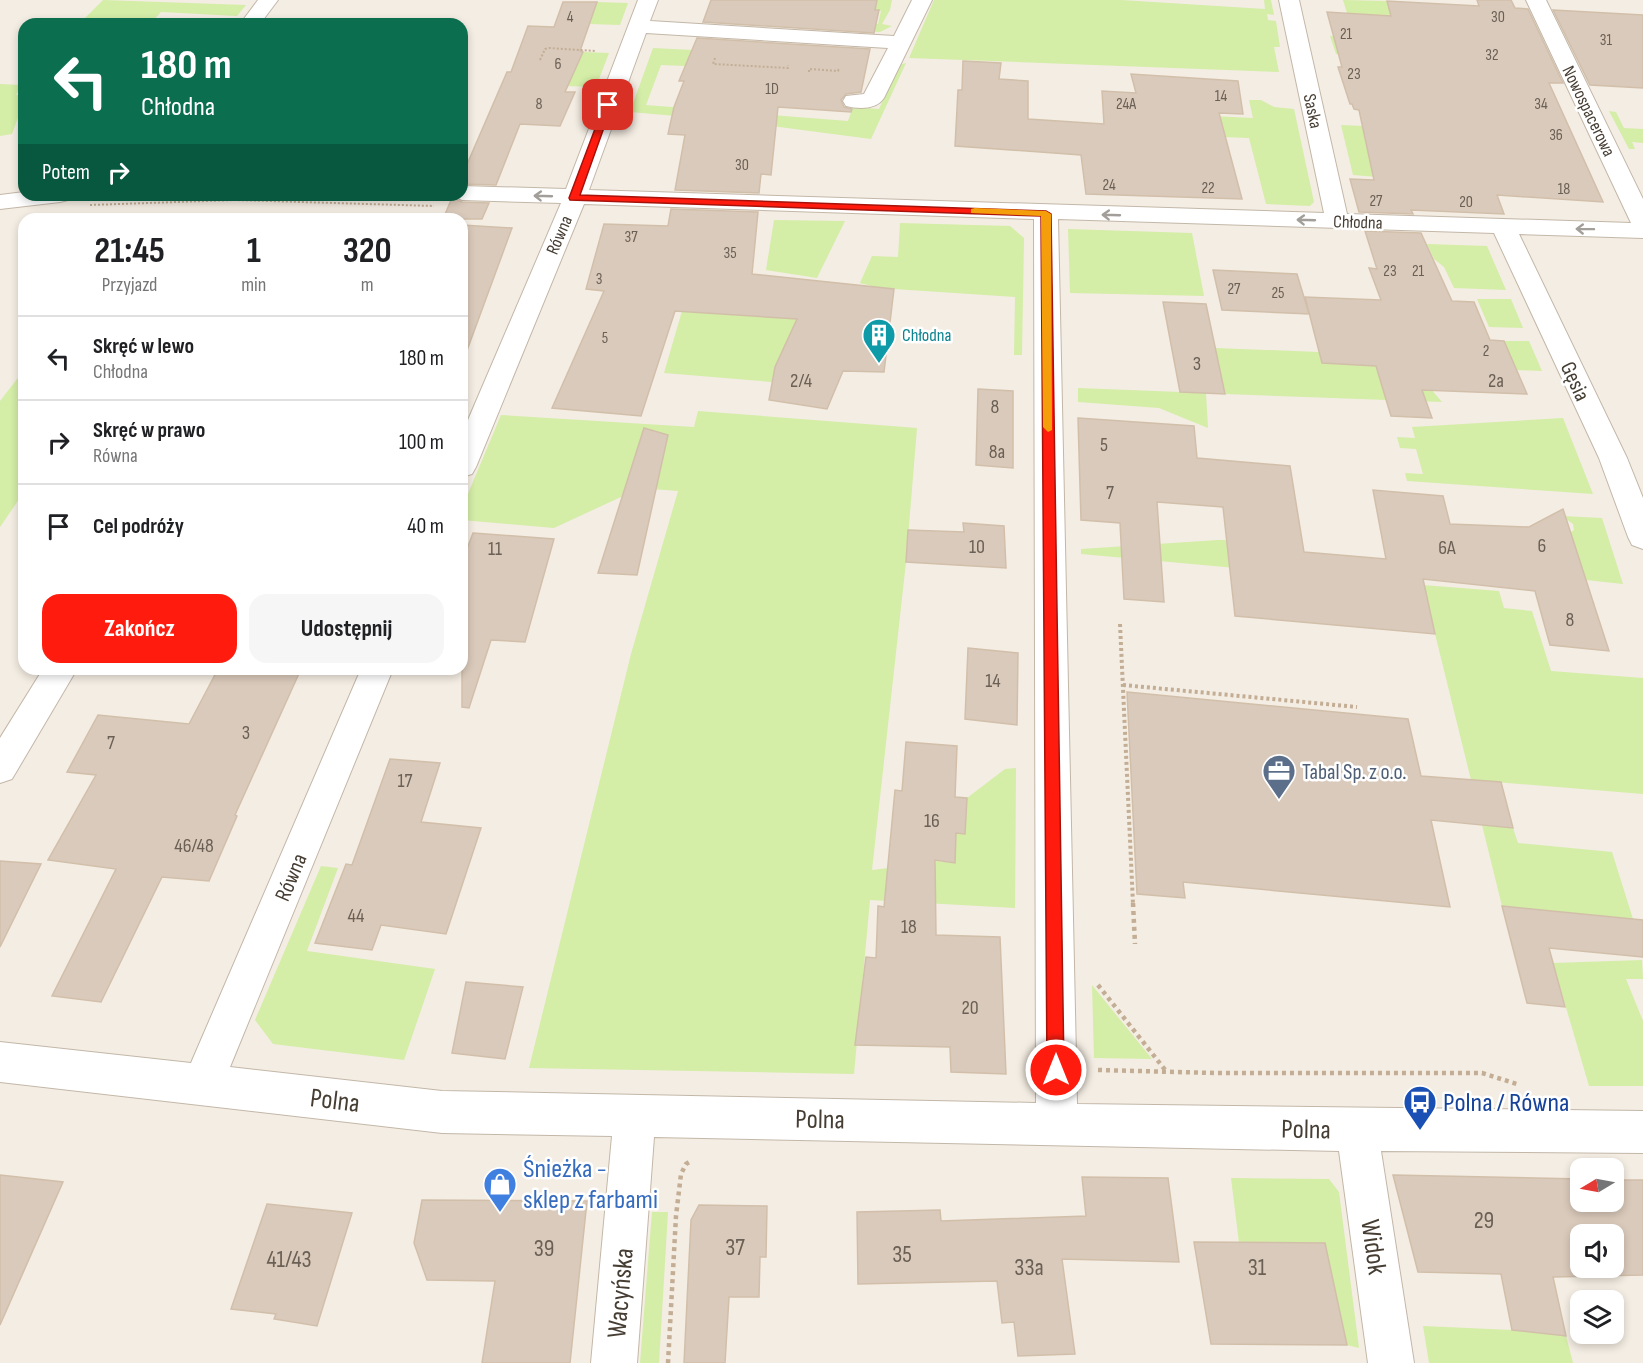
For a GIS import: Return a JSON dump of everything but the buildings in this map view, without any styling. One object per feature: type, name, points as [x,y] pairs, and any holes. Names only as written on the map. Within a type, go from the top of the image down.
[{"type":"street","points":[[254,18],[268,0]]},
{"type":"street","name":"Równa","points":[[468,453],[574,198],[648,0]]},
{"type":"street","points":[[854,101],[866,101],[873,98],[922,0]]},
{"type":"street","name":"Saska","points":[[1289,0],[1337,221]]},
{"type":"street","name":"Nowospacerowa","points":[[1536,0],[1643,223]]},
{"type":"street","points":[[637,26],[901,44]]},
{"type":"street","name":"Chłodna","points":[[468,193],[1046,214],[1643,231]]},
{"type":"street","points":[[0,202],[18,200]]},
{"type":"street","points":[[1046,214],[1057,1125]]},
{"type":"street","name":"Gęsia","points":[[1503,227],[1613,458],[1643,537]]},
{"type":"street","points":[[0,768],[57,675]]},
{"type":"street","name":"Równa","points":[[202,1085],[374,675]]},
{"type":"street","name":"Polna","points":[[0,1062],[442,1112],[1357,1130],[1643,1132]]},
{"type":"street","name":"Wacyńska","points":[[614,1363],[635,1115]]},
{"type":"street","name":"Widok","points":[[1357,1130],[1391,1363]]},
{"type":"path","points":[[540,60],[545,49],[549,48],[599,51]]},
{"type":"path","points":[[718,64],[727,64]]},
{"type":"path","points":[[809,72],[809,69],[833,71]]},
{"type":"path","points":[[1120,624],[1135,944]]},
{"type":"path","points":[[1123,685],[1357,707]]},
{"type":"path","points":[[1096,983],[1167,1071]]},
{"type":"path","points":[[1056,1070],[1482,1073],[1522,1086]]},
{"type":"path","points":[[668,1363],[681,1174],[686,1164],[698,1157]]},
{"type":"green space","points":[[103,0],[246,5],[237,16],[161,12],[156,18],[85,18]]},
{"type":"green space","points":[[877,0],[892,0],[890,10],[882,24],[892,26],[880,32],[854,31],[846,22],[878,24],[881,11],[875,10]]},
{"type":"green space","points":[[934,0],[1121,0],[1265,9],[1264,0],[1271,0],[1274,15],[1267,14],[1268,20],[1276,21],[1280,47],[1274,47],[1279,72],[909,58]]},
{"type":"green space","points":[[1343,0],[1387,1],[1389,8],[1430,60],[1336,54],[1330,36],[1374,39],[1367,15],[1347,13]]},
{"type":"green space","points":[[597,2],[628,3],[620,25],[590,24]]},
{"type":"green space","points":[[653,48],[713,51],[709,67],[661,65],[646,105],[848,121],[853,107],[879,109],[898,65],[906,63],[871,139],[733,121],[630,112]]},
{"type":"green space","points":[[583,52],[609,53],[596,87],[534,85],[573,73]]},
{"type":"green space","points":[[0,84],[18,85],[16,95],[18,95],[18,118],[12,134],[0,136]]},
{"type":"green space","points":[[1249,100],[1261,100],[1274,107],[1294,109],[1314,202],[1310,206],[1266,204],[1249,138],[1196,136],[1191,115],[1253,118]]},
{"type":"green space","points":[[1609,111],[1616,112],[1624,128],[1643,129],[1643,143],[1632,142],[1635,149],[1629,149]]},
{"type":"green space","points":[[1341,125],[1387,127],[1402,179],[1353,175]]},
{"type":"green space","points":[[774,220],[845,221],[817,278],[766,270]]},
{"type":"green space","points":[[900,223],[1010,226],[1024,238],[1022,355],[1014,355],[1015,297],[879,288],[860,283],[872,256],[898,257]]},
{"type":"green space","points":[[1068,229],[1192,233],[1204,296],[1070,293]]},
{"type":"green space","points":[[1427,244],[1487,246],[1506,290],[1454,288],[1444,267],[1434,259]]},
{"type":"green space","points":[[1477,299],[1511,299],[1523,328],[1489,327]]},
{"type":"green space","points":[[682,311],[797,319],[775,367],[772,382],[664,373]]},
{"type":"green space","points":[[1504,341],[1529,341],[1542,371],[1516,370]]},
{"type":"green space","points":[[1215,348],[1319,352],[1322,363],[1412,367],[1442,402],[1225,394]]},
{"type":"green space","points":[[18,378],[18,501],[0,527],[0,401]]},
{"type":"green space","points":[[1078,388],[1206,393],[1208,428],[1159,408],[1078,402]]},
{"type":"green space","points":[[698,411],[917,428],[906,562],[872,870],[888,868],[935,873],[936,861],[955,863],[956,833],[965,834],[967,798],[1005,769],[1016,768],[1015,908],[870,900],[854,1074],[529,1068],[631,654],[678,491],[626,487],[623,496],[554,528],[468,521],[468,494],[501,415],[694,427]]},
{"type":"green space","points":[[1563,418],[1593,494],[1407,481],[1405,473],[1423,474],[1416,449],[1400,448],[1397,437],[1415,438],[1412,427]]},
{"type":"green space","points":[[1562,516],[1602,518],[1623,584],[1586,580],[1567,535],[1574,530],[1573,524]]},
{"type":"green space","points":[[1218,540],[1273,540],[1279,572],[1081,554],[1081,549]]},
{"type":"green space","points":[[1423,585],[1499,591],[1504,608],[1532,611],[1551,671],[1643,678],[1643,794],[1471,780]]},
{"type":"green space","points":[[1482,825],[1513,828],[1518,843],[1612,852],[1633,919],[1502,906]]},
{"type":"green space","points":[[321,866],[338,868],[307,951],[435,969],[404,1060],[273,1044],[255,1020]]},
{"type":"green space","points":[[1642,960],[1643,979],[1626,979],[1643,1021],[1643,1086],[1589,1086],[1553,963]]},
{"type":"green space","points":[[1092,985],[1152,1059],[1094,1058]]},
{"type":"green space","points":[[1231,1178],[1329,1179],[1339,1192],[1359,1348],[1347,1345],[1325,1243],[1239,1243]]},
{"type":"green space","points":[[652,1212],[668,1212],[659,1363],[640,1363]]},
{"type":"green space","points":[[1423,1326],[1512,1330],[1566,1336],[1573,1363],[1429,1363]]},
{"type":"slow traffic","points":[[975,211],[1046,214],[1048,427]]},
{"type":"place","name":"Chłodna","points":[[879,364]]},
{"type":"place","name":"Tabal Sp. z o.o.","points":[[1279,800]]},
{"type":"place","name":"Polna / Równa","points":[[1420,1131]]},
{"type":"place","name":"Śnieżka - sklep z farbami","points":[[500,1213]]},
{"type":"route","points":[[608,105],[574,198],[1046,214],[1056,1070]]}]
